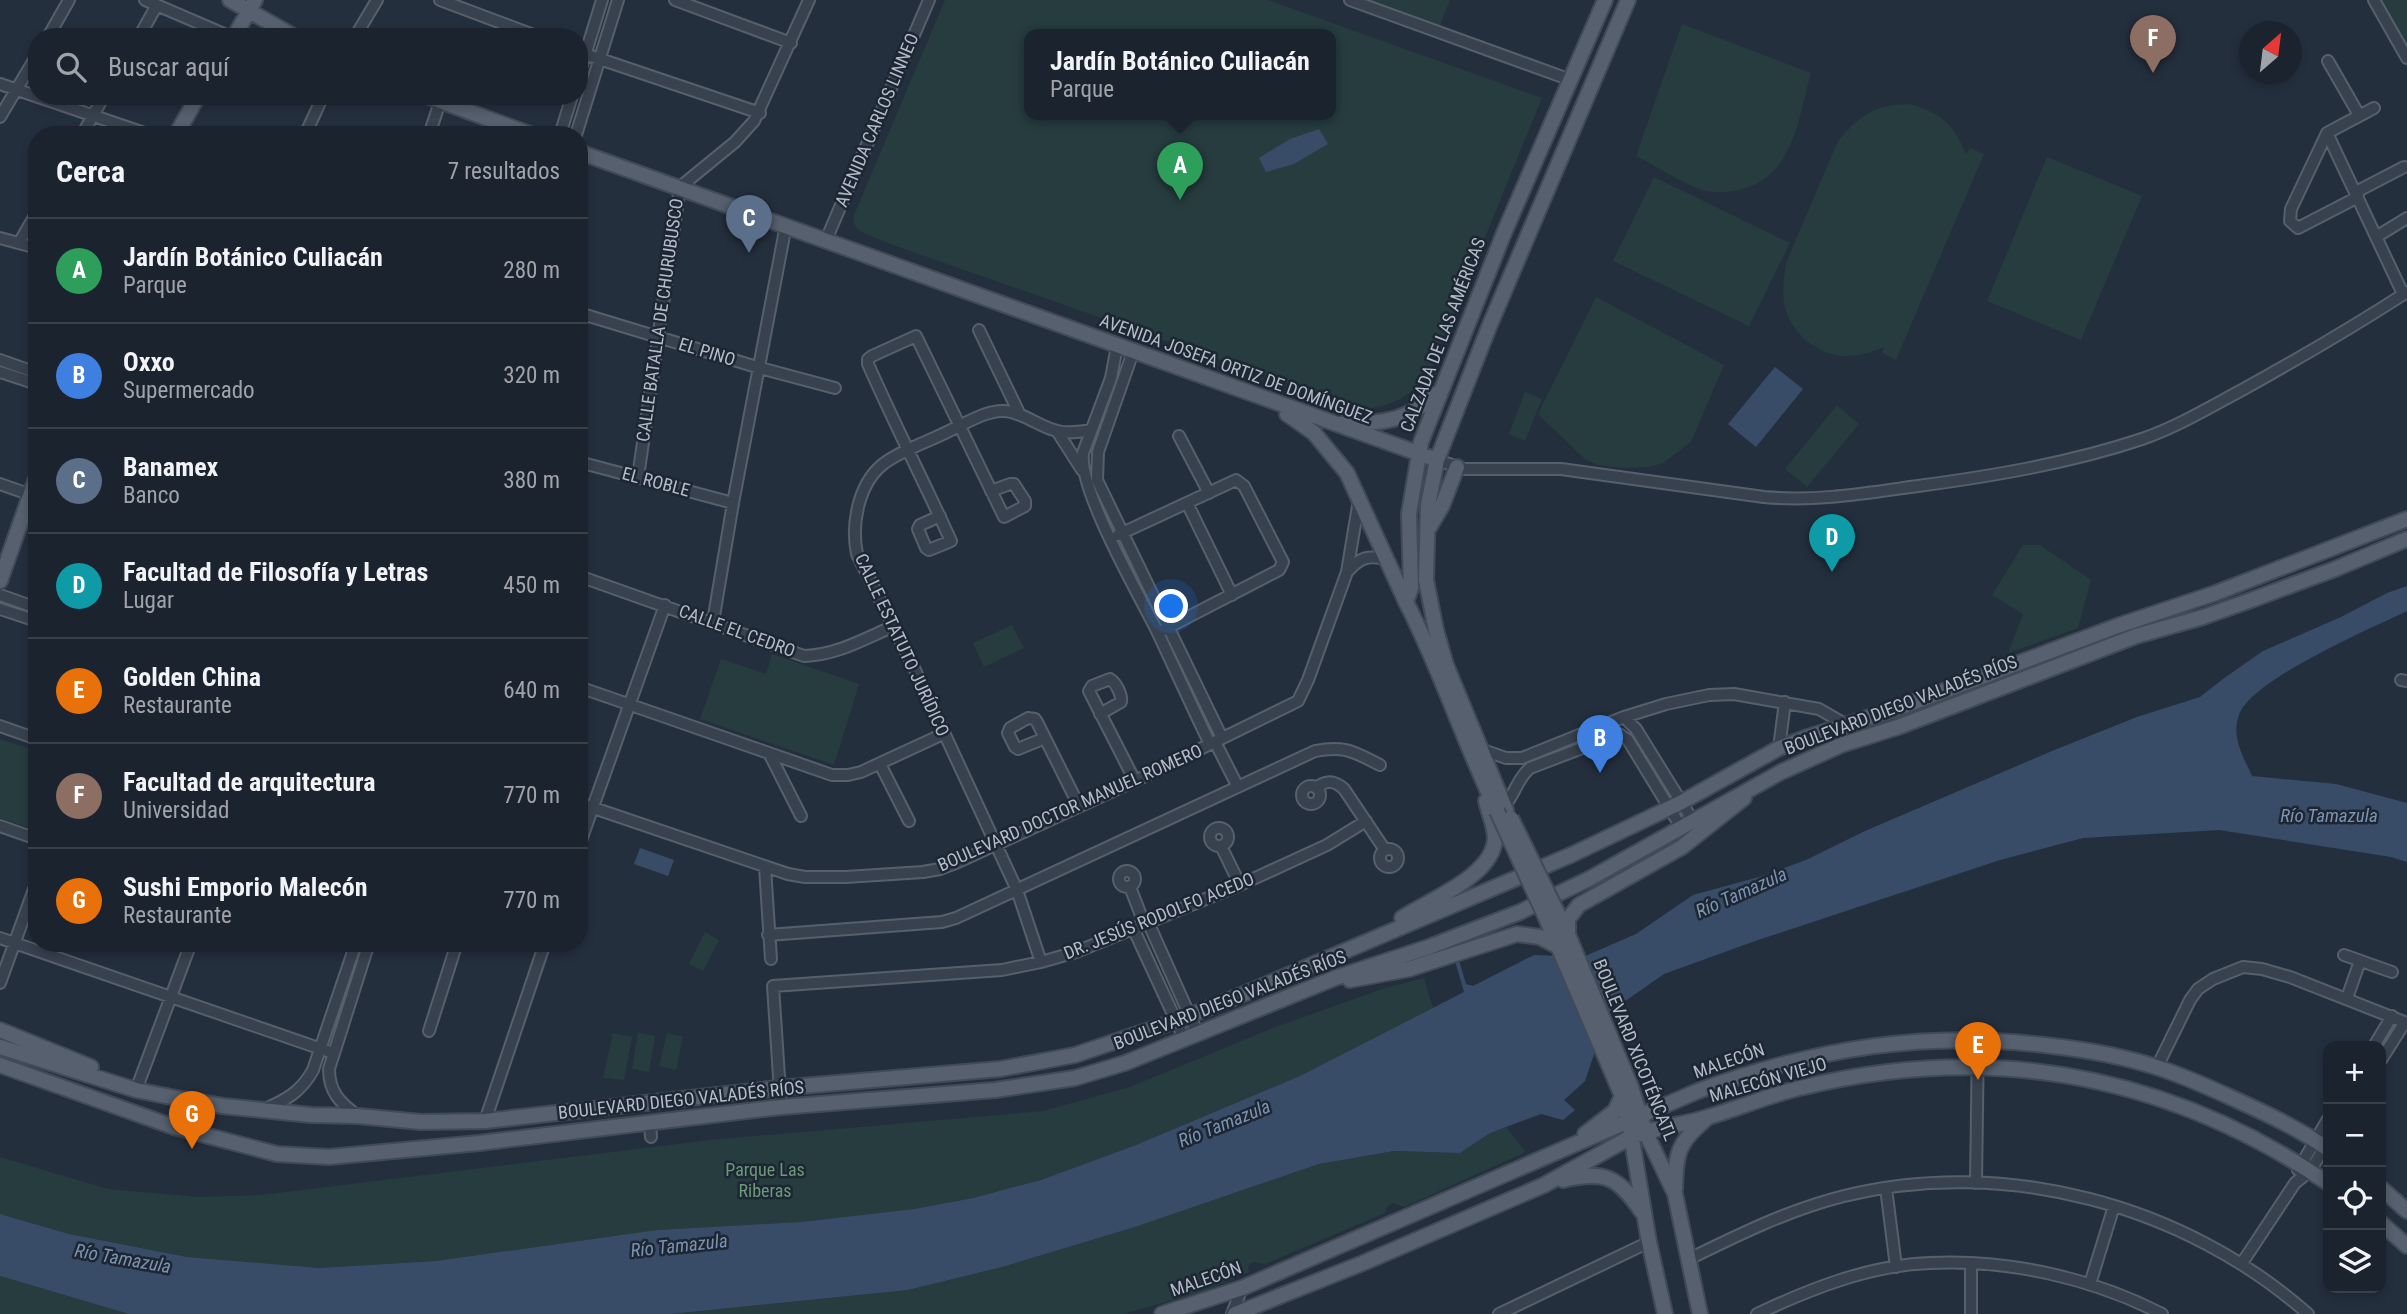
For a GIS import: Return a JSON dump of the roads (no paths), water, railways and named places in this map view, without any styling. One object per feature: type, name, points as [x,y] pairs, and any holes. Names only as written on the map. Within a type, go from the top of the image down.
[{"type":"main road","points":[[230,0],[252,5],[283,28]]},
{"type":"main road","name":"CALZADA DE LAS AMÉRICAS","points":[[1406,602],[1411,588],[1409,514],[1421,442],[1504,233],[1605,0]]},
{"type":"main road","points":[[1503,809],[1446,665],[1436,630],[1426,580],[1428,505],[1437,460],[1489,327],[1628,0]]},
{"type":"main road","points":[[238,28],[252,5]]},
{"type":"main road","points":[[181,126],[193,105]]},
{"type":"main road","points":[[450,105],[508,126]]},
{"type":"main road","name":"AVENIDA JOSEFA ORTIZ DE DOMÍNGUEZ","points":[[588,155],[1437,460]]},
{"type":"main road","points":[[1334,424],[1378,422],[1401,417],[1442,391]]},
{"type":"main road","points":[[1265,400],[1301,423],[1325,444],[1347,473],[1386,562],[1423,636],[1481,778],[1494,832],[1493,848],[1488,861],[1466,879],[1381,934]]},
{"type":"main road","points":[[1426,533],[1457,467]]},
{"type":"main road","points":[[0,581],[28,511]]},
{"type":"main road","name":"BOULEVARD DIEGO VALADÉS RÍOS","points":[[0,1047],[136,1090],[223,1106],[421,1122],[485,1121],[779,1088],[1037,1064],[1102,1047],[1183,1018],[1571,855],[1675,805],[1779,748],[1904,706],[2120,625],[2216,593],[2407,519]]},
{"type":"main road","name":"BOULEVARD DIEGO VALADÉS RÍOS","points":[[0,1065],[174,1127],[277,1154],[330,1157],[781,1107],[1044,1084],[1125,1063],[1336,978],[1429,947],[1520,912],[1589,879],[1781,772],[1841,745],[1898,727],[2136,636],[2203,617],[2407,539]]},
{"type":"main road","points":[[1481,778],[1503,809]]},
{"type":"main road","points":[[1336,978],[1357,979],[1392,973],[1517,934],[1564,942],[1567,922],[1578,905],[1682,847],[1721,818],[1755,787]]},
{"type":"main road","name":"BOULEVARD XICOTÉNCATL","points":[[1503,809],[1564,942],[1625,1091],[1636,1127],[1649,1242],[1665,1314]]},
{"type":"main road","points":[[0,1030],[104,1072],[121,1086]]},
{"type":"main road","name":"MALECÓN","points":[[1162,1314],[1242,1288],[1576,1143],[1636,1127],[1698,1091],[1753,1071],[1801,1059],[1911,1040],[2018,1041],[2093,1051],[2157,1067],[2263,1112],[2323,1143]]},
{"type":"main road","name":"MALECÓN VIEJO","points":[[1233,1314],[1363,1263],[1544,1185],[1636,1127],[1708,1117],[1802,1087],[1860,1075],[1925,1067],[1978,1066],[2068,1075],[2149,1095],[2201,1114],[2258,1141],[2323,1180]]},
{"type":"main road","points":[[1576,1143],[1615,1111],[1625,1091]]},
{"type":"main road","points":[[174,1127],[176,1113],[180,1108],[223,1106]]},
{"type":"main road","points":[[1675,1194],[1675,1165],[1680,1147],[1688,1134],[1708,1117]]},
{"type":"main road","points":[[398,1151],[423,1140],[426,1134],[421,1122]]},
{"type":"main road","name":"BOULEVARD XICOTÉNCATL","points":[[1636,1127],[1675,1194],[1700,1314]]},
{"type":"main road","points":[[1544,1185],[1580,1177],[1598,1176],[1613,1180],[1626,1189],[1645,1216]]},
{"type":"main road","points":[[2386,1192],[2407,1211]]},
{"type":"main road","points":[[2386,1227],[2407,1246]]},
{"type":"street","points":[[53,28],[69,0]]},
{"type":"street","points":[[145,0],[212,28]]},
{"type":"street","points":[[360,28],[377,0]]},
{"type":"street","points":[[440,0],[515,28]]},
{"type":"street","points":[[588,39],[602,0]]},
{"type":"street","points":[[588,97],[618,0]]},
{"type":"street","points":[[675,0],[791,43]]},
{"type":"street","name":"CALLE BATALLA DE CHURUBUSCO","points":[[638,477],[680,187],[747,131],[760,113],[810,0]]},
{"type":"street","points":[[1350,0],[1571,80]]},
{"type":"street","points":[[2374,0],[2407,58]]},
{"type":"street","name":"AVENIDA CARLOS LINNEO","points":[[826,240],[924,1]]},
{"type":"street","points":[[144,28],[157,5]]},
{"type":"street","points":[[588,55],[760,113]]},
{"type":"street","points":[[2328,61],[2359,115]]},
{"type":"street","points":[[0,117],[28,70]]},
{"type":"street","points":[[0,83],[28,93]]},
{"type":"street","points":[[62,105],[123,126]]},
{"type":"street","points":[[87,126],[99,105]]},
{"type":"street","points":[[309,126],[319,105]]},
{"type":"street","points":[[430,126],[433,105]]},
{"type":"street","points":[[563,126],[569,105]]},
{"type":"street","points":[[579,126],[585,105]]},
{"type":"street","points":[[2374,108],[2328,133],[2291,209],[2290,221],[2298,228],[2404,167]]},
{"type":"street","points":[[2328,133],[2405,293]]},
{"type":"street","points":[[2376,237],[2407,218]]},
{"type":"street","points":[[713,622],[786,225]]},
{"type":"street","points":[[19,243],[28,228]]},
{"type":"street","points":[[0,238],[28,246]]},
{"type":"street","name":"AVENIDA JOSEFA ORTIZ DE DOMÍNGUEZ","points":[[1437,460],[1457,467],[1561,469],[1794,499],[1865,494],[1993,475],[2142,439],[2189,419],[2338,335],[2405,293]]},
{"type":"street","name":"EL PINO","points":[[588,316],[835,388]]},
{"type":"street","points":[[979,330],[1020,415]]},
{"type":"street","points":[[940,516],[920,525],[918,532],[929,550],[951,541],[940,516],[910,450],[868,361],[872,356],[916,336],[991,491]]},
{"type":"street","points":[[1083,471],[1083,453],[1111,378],[1117,346]]},
{"type":"street","points":[[1133,352],[1096,461],[1097,480],[1170,627],[1216,741]]},
{"type":"street","points":[[0,360],[28,370]]},
{"type":"street","points":[[0,372],[28,381]]},
{"type":"street","name":"CALLE ESTATUTO JURÍDICO","points":[[1041,962],[1017,890],[894,626],[857,554],[853,537],[859,504],[872,476],[888,461],[996,411],[1009,411],[1057,432]]},
{"type":"street","points":[[1057,432],[1091,430]]},
{"type":"street","points":[[1057,432],[1083,471],[1111,538],[1238,787]]},
{"type":"street","points":[[1179,436],[1209,493]]},
{"type":"street","name":"EL ROBLE","points":[[588,464],[733,503]]},
{"type":"street","points":[[1111,538],[1231,481],[1241,482],[1283,562],[1279,570],[1158,633]]},
{"type":"street","points":[[0,484],[28,494]]},
{"type":"street","name":"BOULEVARD DOCTOR MANUEL ROMERO","points":[[588,806],[765,867],[805,877],[940,869],[1135,781],[1298,701],[1347,572],[1359,497]]},
{"type":"street","points":[[1187,503],[1232,595]]},
{"type":"street","points":[[1347,572],[1357,561],[1364,558],[1373,556],[1386,562]]},
{"type":"street","name":"CALLE EL CEDRO","points":[[588,579],[804,656],[836,652],[894,626]]},
{"type":"street","points":[[0,595],[28,605]]},
{"type":"street","points":[[588,822],[665,605]]},
{"type":"street","points":[[0,609],[28,618]]},
{"type":"street","points":[[1100,714],[1121,702],[1115,683],[1110,679],[1092,686],[1089,691],[1100,714],[1135,781]]},
{"type":"street","points":[[588,690],[832,775],[848,775],[880,764],[943,734]]},
{"type":"street","points":[[1480,749],[1506,758],[1522,758],[1624,717],[1665,704],[1709,695],[1734,694],[1819,709],[1845,724]]},
{"type":"street","points":[[1779,748],[1785,702]]},
{"type":"street","points":[[1624,717],[1636,729],[1675,805]]},
{"type":"street","points":[[1045,738],[1021,748],[1015,747],[1009,736],[1010,728],[1032,718],[1045,738],[1079,806]]},
{"type":"street","points":[[0,726],[28,736]]},
{"type":"street","points":[[1503,809],[1513,797],[1520,779],[1530,768],[1619,734],[1628,740],[1687,824]]},
{"type":"street","points":[[768,935],[942,922],[1017,890],[1315,751],[1347,748],[1380,765]]},
{"type":"street","points":[[769,753],[801,816]]},
{"type":"street","points":[[880,764],[909,821]]},
{"type":"street","points":[[1316,788],[1325,782],[1340,785],[1350,795],[1385,850]]},
{"type":"street","name":"DR. JESÚS RODOLFO ACEDO","points":[[779,1088],[773,986],[1002,970],[1041,962],[1076,952],[1240,885],[1327,845],[1366,821]]},
{"type":"street","points":[[0,826],[28,835]]},
{"type":"street","points":[[1221,846],[1240,885]]},
{"type":"street","points":[[765,867],[771,959]]},
{"type":"street","points":[[1130,887],[1142,924],[1191,1035]]},
{"type":"street","points":[[0,983],[28,905]]},
{"type":"street","points":[[0,938],[28,948]]},
{"type":"street","points":[[40,952],[333,1053]]},
{"type":"street","points":[[136,1090],[188,952]]},
{"type":"street","points":[[262,1110],[287,1100],[303,1086],[313,1070],[353,952]]},
{"type":"street","points":[[358,1116],[339,1102],[332,1091],[329,1069],[366,952]]},
{"type":"street","points":[[429,1031],[454,952]]},
{"type":"street","points":[[485,1121],[542,952]]},
{"type":"street","points":[[2344,955],[2392,972]]},
{"type":"street","points":[[2347,998],[2360,961]]},
{"type":"street","points":[[2157,1067],[2190,1000],[2207,983],[2243,967],[2262,969],[2347,998],[2406,1023],[2386,1053]]},
{"type":"street","points":[[2377,1041],[2392,1016]]},
{"type":"street","points":[[1976,1183],[1978,1039]]},
{"type":"street","points":[[779,1088],[781,1107]]},
{"type":"street","points":[[649,1122],[651,1137]]},
{"type":"street","points":[[2242,1263],[2323,1145]]},
{"type":"street","points":[[1687,1260],[1756,1226],[1811,1206],[1886,1188],[1976,1183],[2058,1191],[2160,1222],[2242,1263],[2308,1314]]},
{"type":"street","points":[[1886,1188],[1896,1267]]},
{"type":"street","points":[[2090,1284],[2114,1206]]},
{"type":"street","points":[[1499,1314],[1649,1242]]},
{"type":"street","points":[[1757,1314],[1844,1280],[1896,1267],[1929,1263],[1971,1263],[2017,1268],[2090,1284],[2136,1301],[2161,1314]]},
{"type":"street","points":[[1971,1263],[1971,1314]]},
{"type":"street","points":[[1233,1314],[1242,1288]]},
{"type":"water","points":[[1319,129],[1328,144],[1294,164],[1266,172],[1259,158],[1290,139]]},
{"type":"water","points":[[1775,367],[1803,389],[1756,447],[1728,424]]},
{"type":"water","name":"Río Tamazula","points":[[2407,586],[2407,611],[2314,656],[2265,686],[2248,701],[2239,715],[2236,731],[2239,746],[2252,776],[2336,784],[2407,803],[2407,862],[2391,857],[2219,830],[2083,838],[2000,860],[1664,974],[1608,1013],[1585,1081],[1564,1100],[1575,1110],[1563,1120],[1541,1114],[1490,1133],[1460,1153],[1394,1151],[1319,1164],[1135,1227],[1002,1267],[908,1290],[671,1314],[129,1314],[0,1276],[0,1214],[69,1234],[187,1257],[319,1268],[436,1261],[657,1230],[801,1222],[914,1209],[973,1198],[1041,1180],[1136,1145],[1300,1076],[1464,992],[1455,961],[1459,960],[1466,984],[1473,986],[1534,955],[1583,957],[1636,934],[1693,895],[1759,877],[1806,860],[1865,831],[2052,751],[2137,717],[2200,697],[2263,651]]},
{"type":"water","points":[[640,848],[674,860],[668,876],[634,864]]},
{"type":"place","name":"Facultad de arquitectura","points":[[2153,73]]},
{"type":"place","name":"Jardín Botánico Culiacán","points":[[1180,200]]},
{"type":"place","name":"Banamex","points":[[749,253]]},
{"type":"place","name":"Facultad de Filosofía y Letras","points":[[1832,572]]},
{"type":"place","name":"Oxxo","points":[[1600,773]]},
{"type":"place","name":"Golden China","points":[[1978,1080]]},
{"type":"place","name":"Sushi Emporio Malecón","points":[[192,1149]]},
{"type":"park label","name":"Parque Las Riberas","points":[[765,1180]]}]
